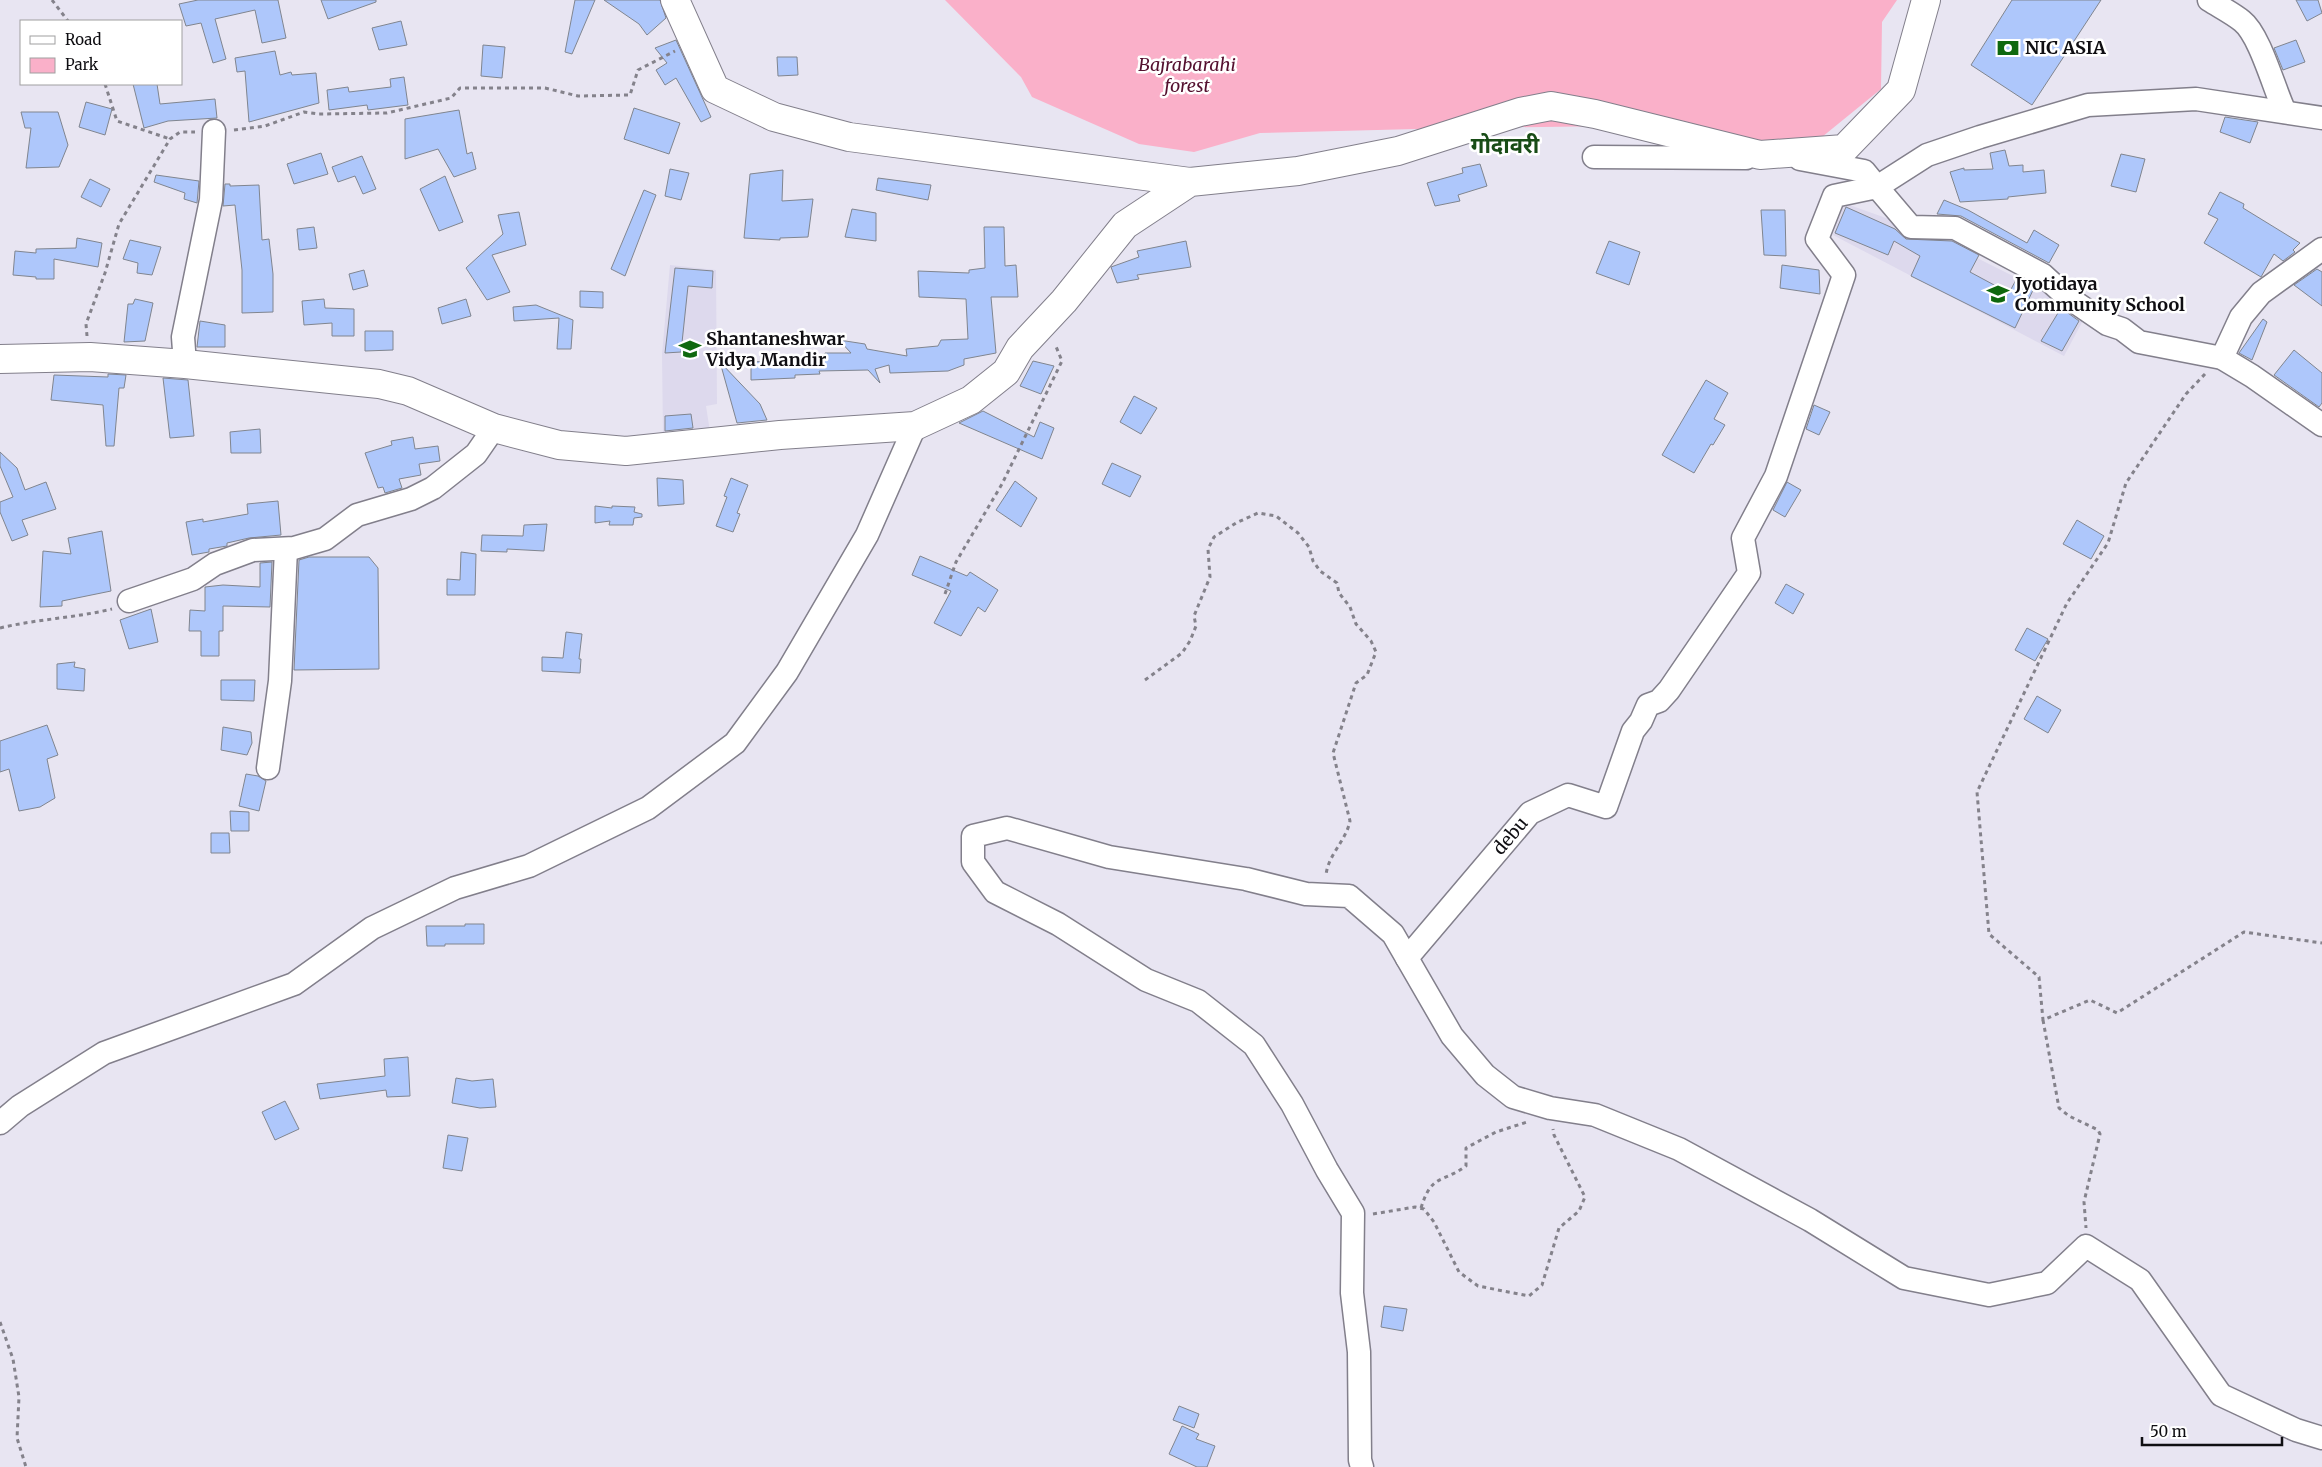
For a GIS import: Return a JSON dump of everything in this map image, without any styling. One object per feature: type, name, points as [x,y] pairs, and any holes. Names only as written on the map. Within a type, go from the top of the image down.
[{"type":"street","points":[[674,0],[715,88],[774,117],[849,138],[1190,182],[1298,171],[1398,152],[1520,112],[1552,106],[1595,114],[1760,155],[1844,149],[1901,90],[1926,0]]},
{"type":"street","points":[[2209,0],[2244,22],[2265,58],[2275,92],[2285,112]]},
{"type":"street","points":[[1877,187],[1927,155],[1980,136],[2088,105],[2196,99],[2322,118]]},
{"type":"street","points":[[185,364],[183,337],[211,200],[214,131]]},
{"type":"street","points":[[1594,157],[1804,159],[1864,171],[1911,227],[1954,228],[2043,275],[2066,296],[2107,324],[2122,329],[2139,342],[2222,358],[2252,376],[2322,425]]},
{"type":"street","points":[[0,360],[90,357],[185,364],[379,384],[408,391],[494,428],[559,445],[626,451],[780,435],[915,426],[971,400],[1006,372],[1020,348],[1061,305],[1125,224],[1190,182]]},
{"type":"street","name":"debu","points":[[1407,958],[1530,813],[1568,795],[1606,807],[1633,731],[1641,721],[1648,704],[1659,701],[1669,690],[1749,573],[1744,538],[1776,476],[1844,275],[1817,239],[1834,196],[1877,187]]},
{"type":"street","points":[[2222,358],[2241,317],[2261,293],[2322,249]]},
{"type":"street","points":[[0,1123],[20,1106],[104,1053],[294,984],[372,928],[455,888],[529,866],[648,808],[735,742],[787,672],[867,535],[915,426]]},
{"type":"street","points":[[129,601],[193,578],[215,564],[253,550],[294,548],[325,539],[357,515],[411,499],[433,488],[476,454],[494,428]]},
{"type":"street","points":[[268,768],[280,681],[286,549]]},
{"type":"street","points":[[1362,1467],[1360,1460],[1359,1352],[1352,1293],[1353,1213],[1326,1170],[1292,1104],[1254,1045],[1198,1001],[1146,980],[1058,924],[996,892],[973,862],[973,836],[1007,828],[1109,857],[1246,879],[1306,894],[1349,896],[1393,934],[1452,1036],[1485,1075],[1513,1097],[1550,1111],[1595,1116],[1679,1149],[1810,1220],[1904,1278],[1989,1295],[2047,1283],[2086,1246],[2140,1280],[2221,1395],[2296,1430],[2322,1438]]},
{"type":"path","points":[[52,0],[67,20]]},
{"type":"path","points":[[90,357],[86,324],[105,273],[119,224],[170,139],[180,132],[265,126],[304,112],[319,114],[387,113],[451,98],[460,88],[545,88],[578,96],[630,95],[638,70],[694,42]]},
{"type":"path","points":[[105,85],[117,121],[170,139]]},
{"type":"path","points":[[945,594],[956,562],[1002,484],[1062,361],[1052,336],[1061,305]]},
{"type":"path","points":[[2086,1246],[2084,1236],[2087,1224],[2084,1202],[2100,1134],[2098,1130],[2070,1116],[2059,1108],[2043,1020],[2039,977],[1989,934],[1977,792],[2067,603],[2108,543],[2126,483],[2186,394],[2222,358]]},
{"type":"path","points":[[1145,680],[1182,653],[1190,641],[1196,626],[1194,616],[1210,577],[1208,548],[1214,537],[1258,513],[1276,516],[1298,532],[1309,547],[1313,561],[1320,572],[1337,583],[1339,593],[1350,607],[1356,624],[1371,641],[1376,652],[1367,675],[1356,683],[1333,753],[1350,821],[1348,832],[1326,868],[1325,876],[1349,896]]},
{"type":"path","points":[[0,628],[32,620],[42,621],[76,614],[86,615],[122,606],[129,601]]},
{"type":"path","points":[[2043,1020],[2090,1000],[2118,1013],[2244,932],[2322,943]]},
{"type":"path","points":[[1353,1213],[1368,1215],[1415,1206],[1421,1208],[1424,1209],[1434,1222],[1459,1272],[1478,1286],[1529,1296],[1542,1285],[1559,1228],[1579,1211],[1585,1197],[1554,1135],[1550,1111],[1496,1132],[1466,1148],[1466,1166],[1432,1184],[1425,1193],[1421,1208]]},
{"type":"path","points":[[0,1322],[13,1359],[19,1397],[17,1438],[26,1467]]},
{"type":"shaded area","name":"Jyotidaya Community School","points":[[1844,203],[1925,232],[2087,313],[2064,356],[1833,235]]},
{"type":"shaded area","name":"Shantaneshwar Vidya Mandir","points":[[670,265],[716,270],[717,404],[706,406],[710,432],[663,436],[662,354]]},
{"type":"green space","name":"Bajrabarahi forest","points":[[945,0],[1897,0],[1882,22],[1881,89],[1822,137],[1759,143],[1613,126],[1455,128],[1260,133],[1194,152],[1139,144],[1032,97],[1021,77]]},
{"type":"building","points":[[198,0],[278,0],[286,38],[262,43],[255,10],[215,19],[226,59],[213,63],[201,23],[186,26],[179,4]]},
{"type":"building","points":[[321,0],[376,0],[376,2],[328,19]]},
{"type":"building","points":[[575,0],[595,0],[572,54],[565,52]]},
{"type":"building","points":[[604,0],[660,0],[666,18],[647,35],[639,24]]},
{"type":"building","points":[[2012,0],[2101,0],[2032,105],[1971,65]]},
{"type":"building","points":[[2296,0],[2318,0],[2322,13],[2307,21]]},
{"type":"building","points":[[401,21],[407,45],[379,50],[372,28]]},
{"type":"building","points":[[676,40],[711,117],[701,122],[676,78],[665,85],[656,70],[667,63],[655,48]]},
{"type":"building","points":[[2296,40],[2305,62],[2283,70],[2274,48]]},
{"type":"building","points":[[483,45],[505,47],[502,78],[481,76]]},
{"type":"building","points":[[275,51],[280,75],[291,72],[292,75],[316,73],[319,103],[249,122],[245,71],[237,72],[235,58]]},
{"type":"building","points":[[777,57],[797,57],[798,75],[778,76]]},
{"type":"building","points":[[404,77],[408,105],[368,110],[367,105],[329,110],[327,90],[348,87],[349,92],[391,87],[390,79]]},
{"type":"building","points":[[133,85],[157,85],[160,104],[215,99],[217,118],[168,121],[144,128]]},
{"type":"building","points":[[86,102],[112,109],[105,135],[79,127]]},
{"type":"building","points":[[634,108],[680,123],[669,154],[624,139]]},
{"type":"building","points":[[459,110],[467,154],[472,152],[476,169],[454,177],[438,149],[405,159],[405,119]]},
{"type":"building","points":[[21,112],[58,112],[68,145],[59,167],[26,168],[31,128],[25,128]]},
{"type":"building","points":[[2225,117],[2258,122],[2250,143],[2220,132]]},
{"type":"building","points":[[2005,150],[2009,166],[2023,165],[2023,172],[2044,170],[2046,193],[2008,197],[2008,199],[1960,202],[1950,172],[1964,168],[1964,170],[1993,169],[1990,153]]},
{"type":"building","points":[[321,153],[328,174],[294,184],[287,164]]},
{"type":"building","points":[[2121,154],[2145,159],[2136,192],[2111,186]]},
{"type":"building","points":[[362,156],[376,189],[363,194],[355,176],[338,182],[332,167]]},
{"type":"building","points":[[1480,164],[1487,186],[1458,195],[1460,201],[1435,206],[1427,183],[1463,173],[1462,168]]},
{"type":"building","points":[[670,169],[689,173],[681,200],[665,196]]},
{"type":"building","points":[[783,170],[782,201],[813,199],[808,237],[780,238],[780,240],[744,238],[750,174]]},
{"type":"building","points":[[156,175],[199,181],[197,203],[184,199],[185,193],[154,182]]},
{"type":"building","points":[[445,176],[463,222],[439,231],[420,189]]},
{"type":"building","points":[[878,178],[931,185],[928,200],[876,190]]},
{"type":"building","points":[[90,179],[110,189],[101,207],[81,197]]},
{"type":"building","points":[[225,184],[230,184],[230,186],[259,185],[262,240],[269,239],[273,274],[273,312],[242,313],[242,270],[235,205],[223,206]]},
{"type":"building","points":[[644,190],[656,195],[625,276],[611,269]]},
{"type":"building","points":[[2220,192],[2244,204],[2243,208],[2300,243],[2293,250],[2295,252],[2283,261],[2274,254],[2261,277],[2204,243],[2218,219],[2208,214]]},
{"type":"building","points":[[1944,200],[1968,210],[2027,243],[2034,230],[2059,245],[2049,263],[1961,216],[1937,214]]},
{"type":"building","points":[[1846,207],[1895,229],[1906,239],[1952,241],[1979,255],[1970,272],[2009,293],[2018,276],[2035,286],[2015,328],[1911,276],[1920,256],[1894,241],[1888,255],[1835,233]]},
{"type":"building","points":[[852,209],[876,213],[876,241],[845,237]]},
{"type":"building","points":[[1761,210],[1785,210],[1786,256],[1764,255]]},
{"type":"building","points":[[519,212],[526,245],[492,255],[510,292],[487,300],[466,268],[503,234],[498,215]]},
{"type":"building","points":[[314,227],[317,248],[299,250],[297,229]]},
{"type":"building","points":[[984,227],[1004,227],[1005,266],[1016,265],[1018,297],[991,297],[996,353],[964,359],[964,365],[948,371],[890,373],[889,365],[875,369],[880,383],[868,370],[819,371],[820,374],[795,375],[795,378],[751,380],[751,362],[799,360],[799,356],[825,356],[825,353],[851,353],[839,340],[865,344],[867,349],[907,356],[906,349],[938,346],[941,340],[968,339],[966,299],[919,297],[918,271],[969,273],[969,270],[985,268]]},
{"type":"building","points":[[77,238],[102,243],[98,267],[54,259],[54,279],[36,279],[36,277],[13,275],[15,251],[36,253],[36,249],[76,248]]},
{"type":"building","points":[[130,240],[161,247],[152,275],[137,273],[138,263],[123,259]]},
{"type":"building","points":[[1186,241],[1191,267],[1137,275],[1139,279],[1117,283],[1111,267],[1139,257],[1137,251]]},
{"type":"building","points":[[1609,241],[1640,252],[1629,285],[1596,273]]},
{"type":"building","points":[[1782,265],[1819,270],[1820,294],[1780,288]]},
{"type":"building","points":[[675,268],[713,271],[712,288],[688,286],[681,352],[665,353]]},
{"type":"building","points":[[2317,269],[2322,272],[2322,306],[2294,285]]},
{"type":"building","points":[[364,270],[368,286],[353,290],[349,274]]},
{"type":"building","points":[[580,291],[603,292],[603,308],[580,307]]},
{"type":"building","points":[[135,299],[153,303],[145,341],[124,342],[128,304],[133,304]]},
{"type":"building","points":[[324,299],[325,308],[354,309],[354,336],[332,336],[332,323],[304,325],[302,301]]},
{"type":"building","points":[[466,299],[471,316],[442,324],[438,308]]},
{"type":"building","points":[[536,305],[573,320],[571,349],[557,349],[559,318],[514,321],[513,307]]},
{"type":"building","points":[[2061,308],[2079,321],[2062,351],[2041,341]]},
{"type":"building","points":[[2263,319],[2267,322],[2252,360],[2239,353]]},
{"type":"building","points":[[200,321],[225,325],[225,347],[197,347]]},
{"type":"building","points":[[365,331],[393,331],[393,350],[365,351]]},
{"type":"building","points":[[2294,350],[2322,373],[2322,403],[2319,407],[2274,375]]},
{"type":"building","points":[[1033,361],[1054,366],[1041,394],[1020,386]]},
{"type":"building","points":[[720,362],[760,404],[767,420],[737,423]]},
{"type":"building","points":[[108,374],[126,375],[124,388],[119,388],[114,446],[106,446],[103,405],[51,400],[54,375],[108,377]]},
{"type":"building","points":[[163,378],[188,380],[194,436],[170,438]]},
{"type":"building","points":[[1706,380],[1728,393],[1714,419],[1725,425],[1694,473],[1662,455]]},
{"type":"building","points":[[1134,396],[1157,408],[1141,434],[1120,422]]},
{"type":"building","points":[[1814,405],[1830,412],[1819,435],[1806,429]]},
{"type":"building","points":[[983,411],[1034,437],[1040,422],[1054,428],[1042,459],[959,423]]},
{"type":"building","points":[[691,414],[693,428],[665,431],[665,416]]},
{"type":"building","points":[[260,429],[261,453],[231,453],[230,432]]},
{"type":"building","points":[[413,437],[415,449],[438,446],[440,461],[419,464],[421,475],[399,479],[402,488],[385,493],[383,487],[378,488],[365,453],[392,445],[391,441]]},
{"type":"building","points":[[0,452],[17,468],[25,490],[46,482],[56,509],[22,520],[28,535],[12,541],[0,512],[0,502],[13,497],[0,466]]},
{"type":"building","points":[[1112,463],[1141,476],[1130,497],[1102,484]]},
{"type":"building","points":[[657,478],[683,480],[684,504],[658,506]]},
{"type":"building","points":[[731,478],[748,485],[737,513],[740,514],[733,532],[716,526],[727,497],[724,496]]},
{"type":"building","points":[[1015,481],[1037,498],[1021,527],[996,510]]},
{"type":"building","points":[[1787,482],[1801,490],[1785,517],[1773,510]]},
{"type":"building","points":[[278,501],[281,535],[249,538],[227,543],[227,546],[209,549],[209,552],[192,555],[186,522],[203,519],[203,522],[248,514],[247,504]]},
{"type":"building","points":[[595,506],[612,508],[612,506],[635,507],[634,512],[642,514],[642,517],[634,518],[633,525],[609,525],[610,521],[595,523]]},
{"type":"building","points":[[2077,520],[2104,536],[2091,559],[2063,544]]},
{"type":"building","points":[[547,524],[544,551],[507,549],[507,552],[481,551],[482,535],[523,536],[524,525]]},
{"type":"building","points":[[102,531],[111,591],[62,601],[62,606],[40,607],[43,551],[71,554],[68,538]]},
{"type":"building","points":[[461,552],[476,554],[475,595],[447,595],[447,579],[460,580]]},
{"type":"building","points":[[920,556],[967,576],[970,572],[998,590],[985,612],[978,607],[961,636],[934,623],[951,591],[912,575]]},
{"type":"building","points":[[309,557],[369,557],[378,568],[379,669],[294,670],[299,560]]},
{"type":"building","points":[[272,562],[270,607],[223,606],[223,631],[219,631],[219,656],[201,656],[201,631],[189,631],[190,610],[205,611],[205,587],[223,585],[260,587],[260,563]]},
{"type":"building","points":[[1786,584],[1804,594],[1793,614],[1775,603]]},
{"type":"building","points":[[151,609],[158,642],[129,649],[120,620]]},
{"type":"building","points":[[2027,628],[2048,639],[2035,661],[2015,650]]},
{"type":"building","points":[[566,632],[582,634],[579,659],[581,659],[580,673],[542,671],[542,657],[563,658]]},
{"type":"building","points":[[75,662],[74,667],[85,669],[84,691],[57,689],[57,664]]},
{"type":"building","points":[[221,680],[255,680],[254,701],[221,700]]},
{"type":"building","points":[[2037,696],[2061,710],[2048,733],[2024,719]]},
{"type":"building","points":[[47,725],[58,755],[47,759],[55,798],[40,807],[19,811],[9,769],[0,772],[0,741]]},
{"type":"building","points":[[223,727],[251,732],[252,743],[247,755],[221,750]]},
{"type":"building","points":[[246,774],[258,776],[266,781],[259,811],[239,806]]},
{"type":"building","points":[[230,811],[249,812],[249,831],[231,831]]},
{"type":"building","points":[[211,833],[229,833],[230,853],[211,853]]},
{"type":"building","points":[[465,924],[484,924],[484,944],[427,946],[426,926],[465,926]]},
{"type":"building","points":[[408,1057],[410,1096],[387,1097],[386,1090],[320,1099],[317,1084],[385,1076],[384,1059]]},
{"type":"building","points":[[456,1078],[472,1081],[493,1079],[496,1107],[480,1108],[452,1103]]},
{"type":"building","points":[[285,1101],[299,1129],[275,1140],[262,1112]]},
{"type":"building","points":[[448,1135],[468,1138],[462,1171],[443,1168]]},
{"type":"building","points":[[1384,1306],[1407,1309],[1403,1331],[1381,1327]]},
{"type":"building","points":[[1179,1406],[1199,1414],[1194,1428],[1173,1420]]},
{"type":"building","points":[[1182,1426],[1199,1434],[1196,1439],[1215,1446],[1207,1467],[1197,1467],[1169,1454]]},
{"type":"place","name":"NIC ASIA","points":[[2008,48]]},
{"type":"place","name":"Jyotidaya Community School","points":[[1998,294]]},
{"type":"place","name":"Shantaneshwar Vidya Mandir","points":[[690,349]]},
{"type":"district","name":"गोदावरी","points":[[1505,145]]}]
